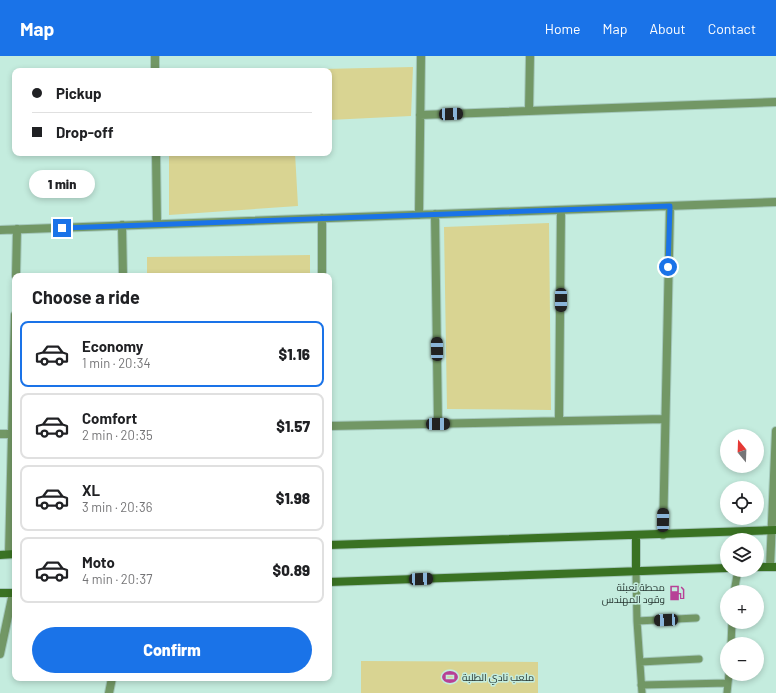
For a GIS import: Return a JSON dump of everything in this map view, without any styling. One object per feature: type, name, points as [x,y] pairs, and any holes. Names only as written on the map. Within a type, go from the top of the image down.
[{"type":"main road","points":[[332,545],[636,536],[774,530]]},
{"type":"main road","points":[[636,536],[636,571]]},
{"type":"main road","points":[[0,554],[12,554]]},
{"type":"main road","points":[[332,582],[720,568]]},
{"type":"main road","points":[[0,593],[12,593]]},
{"type":"street","points":[[155,56],[155,68]]},
{"type":"street","points":[[419,215],[421,56]]},
{"type":"street","points":[[529,111],[530,56]]},
{"type":"street","points":[[420,115],[776,102]]},
{"type":"street","points":[[156,156],[157,224]]},
{"type":"street","points":[[0,230],[776,202]]},
{"type":"street","points":[[663,535],[670,206]]},
{"type":"street","points":[[560,421],[562,210]]},
{"type":"street","points":[[435,214],[438,424]]},
{"type":"street","points":[[322,218],[322,273]]},
{"type":"street","points":[[122,225],[123,273]]},
{"type":"street","points":[[16,273],[17,229]]},
{"type":"street","points":[[332,426],[665,419]]},
{"type":"street","points":[[773,567],[776,431]]},
{"type":"street","points":[[0,434],[12,434],[12,554]]},
{"type":"street","points":[[0,654],[12,602]]},
{"type":"street","points":[[110,693],[112,681]]},
{"type":"lane","points":[[636,571],[637,621],[642,689],[728,683],[727,693]]},
{"type":"lane","points":[[637,621],[696,618]]},
{"type":"lane","points":[[640,662],[699,659]]},
{"type":"shaded area","points":[[413,67],[411,116],[332,120],[332,69]]},
{"type":"shaded area","points":[[169,156],[295,156],[298,206],[169,215]]},
{"type":"shaded area","points":[[549,223],[551,410],[447,409],[444,227]]},
{"type":"shaded area","points":[[310,255],[310,273],[147,273],[147,257]]},
{"type":"shaded area","name":"ملعب نادي الطلبة","points":[[361,661],[538,662],[538,693],[361,693]]},
{"type":"place","name":"محطة تعبئة وقود المهندس","points":[[677,593]]},
{"type":"place","name":"ملعب نادي الطلبة","points":[[450,677]]},
{"type":"route","points":[[62,228],[670,206],[668,267]]}]
